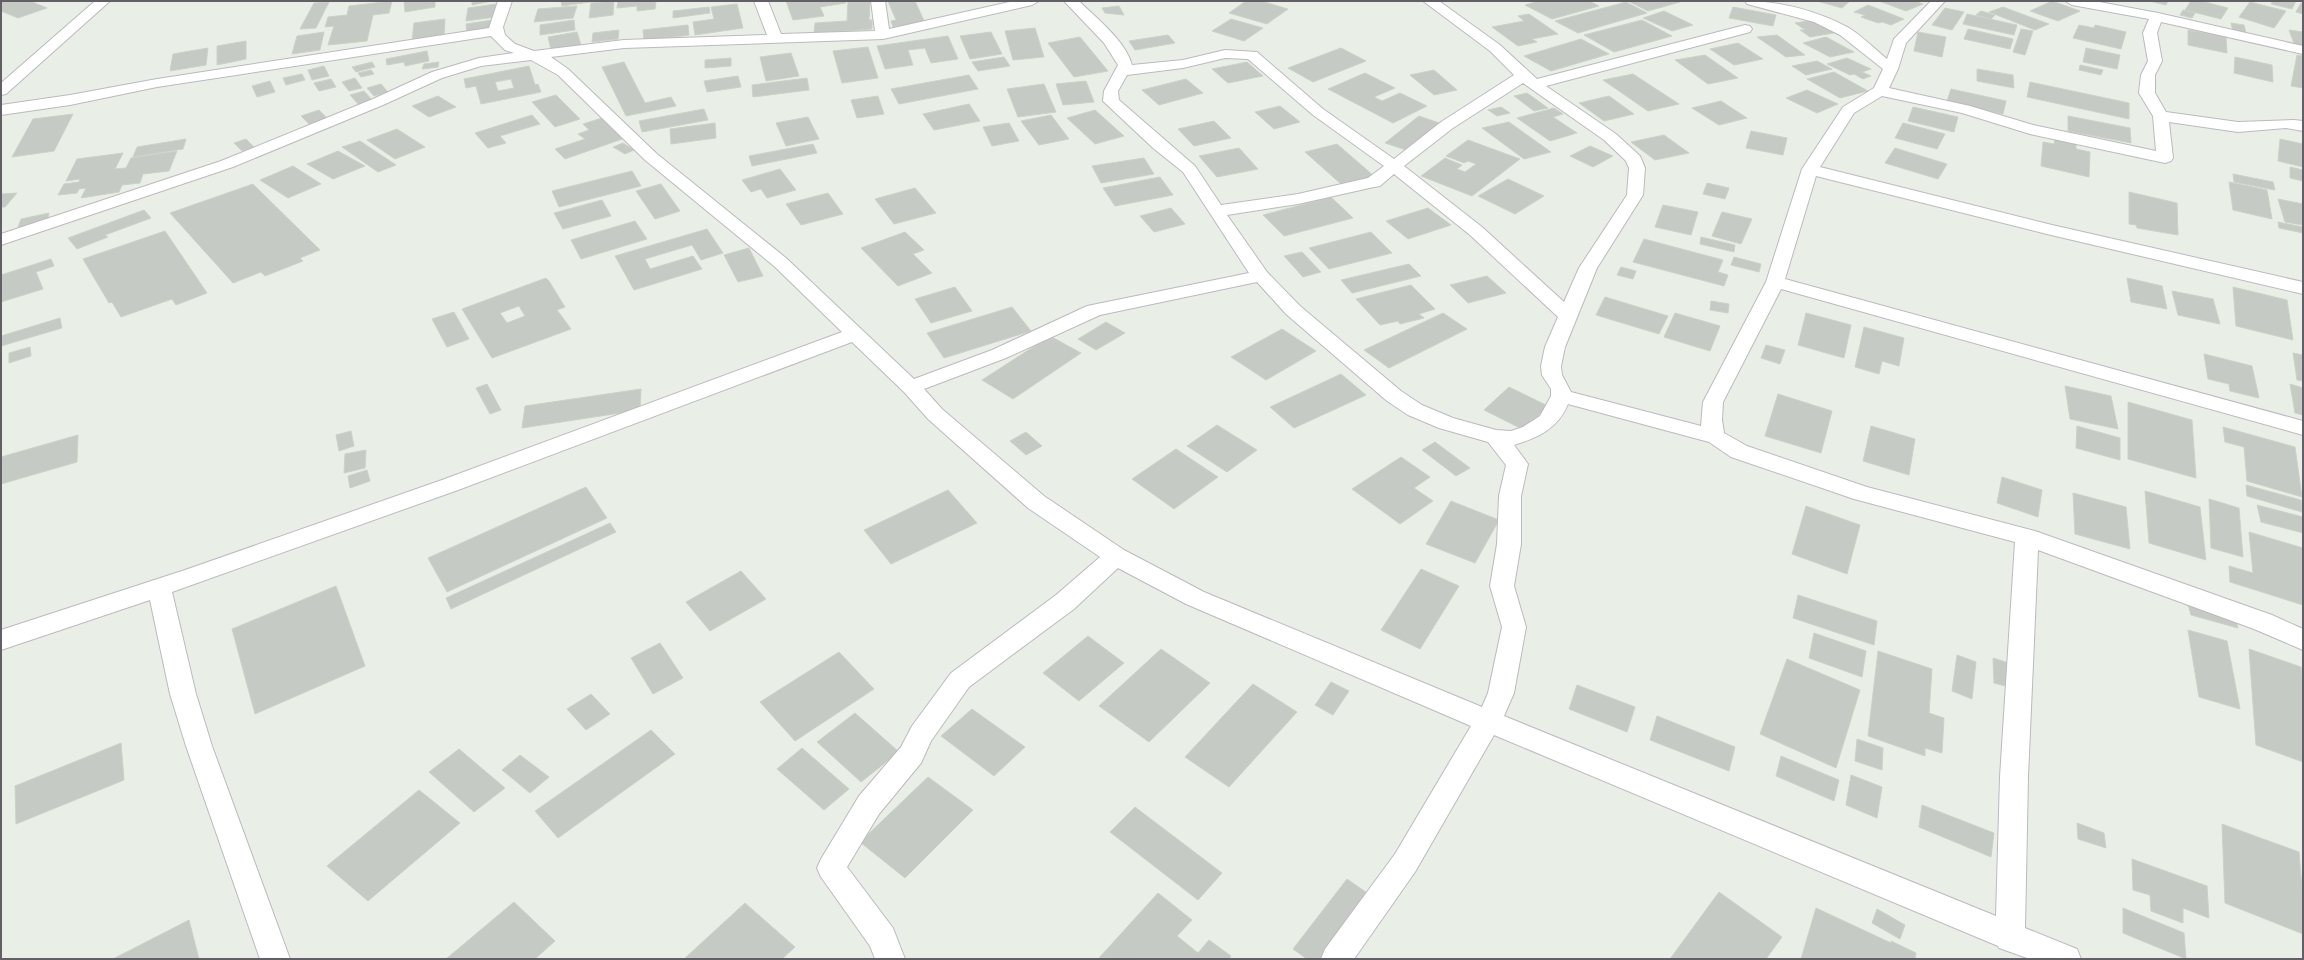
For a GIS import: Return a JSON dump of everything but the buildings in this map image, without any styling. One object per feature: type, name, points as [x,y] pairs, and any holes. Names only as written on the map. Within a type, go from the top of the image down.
[{"type":"street","points":[[1,91],[103,1]]},
{"type":"street","points":[[505,1],[496,27],[498,36],[510,47],[545,60],[563,72],[651,157],[780,262],[910,387],[935,414],[1036,502],[1116,556],[1195,598],[2010,938],[2066,959]]},
{"type":"street","points":[[761,1],[775,37]]},
{"type":"street","points":[[878,1],[883,35]]},
{"type":"street","points":[[965,1],[980,14]]},
{"type":"street","points":[[1,240],[227,164],[372,105],[437,75],[479,62],[624,44],[775,37],[883,35],[1032,1]]},
{"type":"street","points":[[1071,1],[1111,43],[1124,60],[1125,65],[1111,91],[1111,101],[1159,145],[1189,169],[1261,276],[1293,310],[1394,396],[1415,410],[1446,423],[1496,437],[1512,438],[1530,432],[1547,421],[1556,408],[1561,396],[1561,389],[1552,375],[1551,366],[1555,348],[1567,315],[1588,268],[1635,194],[1637,168],[1634,159],[1610,137],[1529,80],[1494,48],[1430,1]]},
{"type":"street","points":[[1752,1],[1819,18],[1845,32],[1890,68]]},
{"type":"street","points":[[1716,437],[1710,419],[1713,402],[1774,282],[1810,169],[1848,110],[1880,90],[1890,68],[1899,42],[1938,1]]},
{"type":"street","points":[[2072,1],[2158,17],[2303,50]]},
{"type":"street","points":[[1880,90],[1965,109],[2030,129],[2165,158],[2161,116],[2147,93],[2148,75],[2155,60],[2150,33],[2152,24],[2158,17]]},
{"type":"street","points":[[1216,211],[1298,199],[1374,182],[1447,125],[1529,80],[1745,29]]},
{"type":"street","points":[[1,110],[70,100],[157,83],[497,31]]},
{"type":"street","points":[[1122,71],[1183,64],[1233,53],[1252,55],[1318,112],[1395,167],[1476,232],[1567,315]]},
{"type":"street","points":[[2161,116],[2236,127],[2250,127],[2277,122],[2303,126]]},
{"type":"street","points":[[1810,169],[2051,230],[2303,288]]},
{"type":"street","points":[[910,387],[999,354],[1094,310],[1261,276]]},
{"type":"street","points":[[1774,282],[2303,428]]},
{"type":"street","points":[[1,640],[159,587],[450,485],[854,334]]},
{"type":"street","points":[[1561,396],[1716,437],[1733,449],[1879,499],[2027,537],[2263,622],[2303,640]]},
{"type":"street","points":[[1336,959],[1405,863],[1488,721],[1501,693],[1514,627],[1502,586],[1509,544],[1510,496],[1517,464],[1523,456],[1530,432]]},
{"type":"street","points":[[1496,437],[1517,464]]},
{"type":"street","points":[[2010,938],[2014,777],[2027,537]]},
{"type":"street","points":[[890,959],[882,938],[831,868],[869,805],[911,755],[921,734],[960,680],[1065,602],[1116,556]]},
{"type":"street","points":[[159,587],[183,694],[199,746],[275,959]]}]
